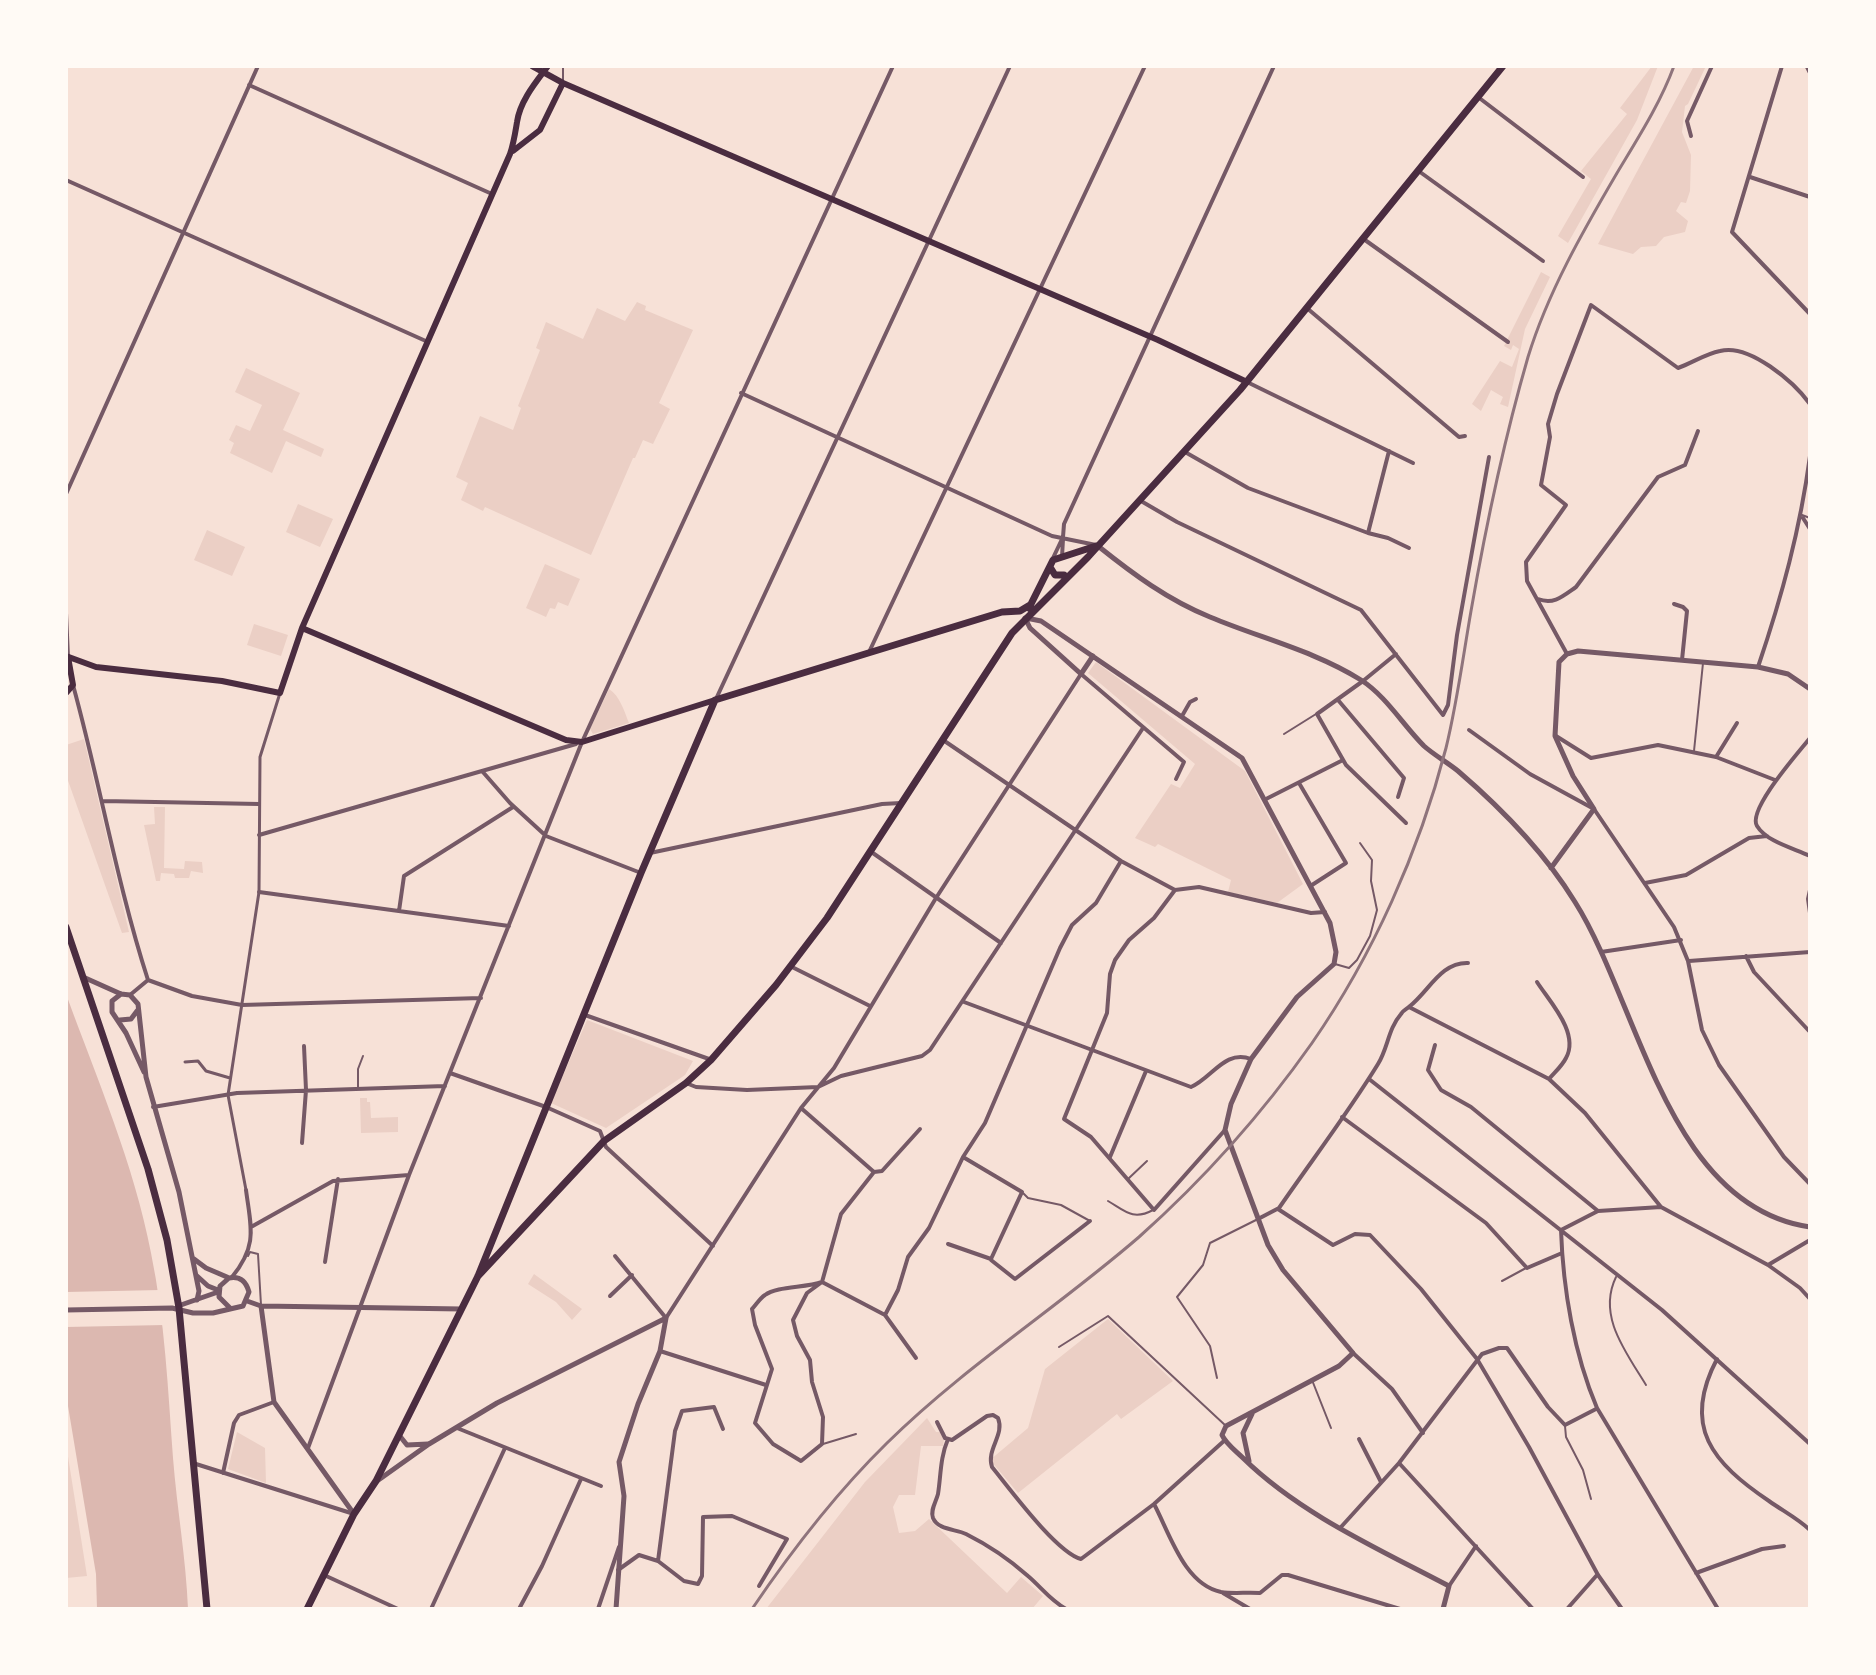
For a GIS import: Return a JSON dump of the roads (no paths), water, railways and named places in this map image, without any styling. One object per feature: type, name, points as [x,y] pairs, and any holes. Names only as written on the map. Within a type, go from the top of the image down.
[{"type":"main road","points":[[532,66],[546,69],[563,83],[1149,336],[1247,382]]},
{"type":"main road","points":[[478,1276],[604,1141],[686,1083],[711,1060],[827,918],[1014,630],[1141,501],[1247,382],[1503,66]]},
{"type":"main road","points":[[67,657],[83,664],[222,681],[280,693],[302,628],[516,140],[517,119],[530,89],[546,69]]},
{"type":"main road","points":[[510,154],[540,130],[563,83]]},
{"type":"main road","points":[[517,127],[524,136],[532,137]]},
{"type":"main road","points":[[1034,607],[1037,593],[1052,564],[1062,557],[1098,546]]},
{"type":"main road","points":[[1062,557],[1068,561],[1070,568],[1063,580]]},
{"type":"main road","points":[[1052,564],[1055,575],[1063,580]]},
{"type":"main road","points":[[302,628],[566,740],[582,742],[993,615],[1034,607]]},
{"type":"main road","points":[[1014,611],[1025,618]]},
{"type":"main road","points":[[1014,611],[1017,618],[1014,630]]},
{"type":"main road","points":[[67,657],[72,682]]},
{"type":"main road","points":[[66,693],[83,664]]},
{"type":"main road","points":[[307,1609],[354,1514],[376,1481],[478,1276],[641,873],[715,700]]},
{"type":"main road","points":[[66,927],[152,1184],[167,1240],[207,1609]]},
{"type":"main road","points":[[491,1242],[497,1249],[508,1245]]},
{"type":"street","points":[[66,494],[258,66]]},
{"type":"street","points":[[307,1451],[409,1175],[582,742],[893,66]]},
{"type":"street","points":[[715,700],[1010,66]]},
{"type":"street","points":[[869,654],[1145,66]]},
{"type":"street","points":[[1062,557],[1064,524],[1274,66]]},
{"type":"street","points":[[1691,136],[1687,121],[1712,66]]},
{"type":"street","points":[[1782,66],[1732,232],[1810,314]]},
{"type":"street","points":[[1807,66],[1810,72]]},
{"type":"street","points":[[249,85],[492,194]]},
{"type":"street","points":[[1478,97],[1583,177]]},
{"type":"street","points":[[1420,172],[1543,261]]},
{"type":"street","points":[[1750,177],[1810,197]]},
{"type":"street","points":[[66,180],[428,342]]},
{"type":"street","points":[[1365,240],[1508,342]]},
{"type":"street","points":[[1567,654],[1527,581],[1526,562],[1566,505],[1541,485],[1550,437],[1548,424],[1591,305],[1678,368],[1722,350],[1735,351],[1789,379],[1810,404]]},
{"type":"street","points":[[1308,309],[1459,437],[1465,436]]},
{"type":"street","points":[[1247,382],[1413,463]]},
{"type":"street","points":[[741,393],[1052,536],[1098,546],[1141,580],[1173,600],[1208,617],[1331,664],[1363,681],[1425,747],[1457,770],[1514,825],[1551,868],[1576,903],[1601,952],[1657,1084],[1686,1137],[1719,1178],[1753,1207],[1788,1224],[1810,1227]]},
{"type":"street","points":[[1536,598],[1547,603],[1558,600],[1576,587],[1658,477],[1685,465],[1698,431]]},
{"type":"street","points":[[1368,533],[1389,451]]},
{"type":"street","points":[[1185,452],[1248,488],[1409,548]]},
{"type":"street","points":[[1758,667],[1785,588],[1802,515],[1810,456]]},
{"type":"street","points":[[1141,501],[1177,522],[1361,610],[1443,715],[1448,705],[1457,635],[1489,457]]},
{"type":"street","points":[[1802,515],[1810,529]]},
{"type":"street","points":[[1052,564],[1063,537]]},
{"type":"street","points":[[1674,604],[1687,611],[1682,660]]},
{"type":"street","points":[[1034,607],[1041,621]]},
{"type":"street","points":[[66,613],[67,657]]},
{"type":"street","points":[[1025,618],[1041,621],[1242,758],[1312,885],[1325,912],[1336,952],[1334,964],[1297,997],[1251,1059],[1231,1104],[1226,1133],[1268,1245],[1283,1270],[1353,1353],[1392,1389],[1423,1433]]},
{"type":"street","points":[[1025,618],[1030,628],[1184,762],[1176,779]]},
{"type":"street","points":[[1809,1182],[1784,1157],[1719,1065],[1702,1030],[1681,940],[1594,809],[1555,736],[1559,662],[1567,654],[1578,651],[1758,667],[1788,674],[1810,689]]},
{"type":"street","points":[[1396,654],[1317,714],[1343,760],[1406,823]]},
{"type":"street","points":[[616,1609],[624,1496],[619,1462],[660,1351],[666,1318],[801,1108],[834,1068],[936,898],[1093,656]]},
{"type":"street","points":[[72,682],[132,930],[148,980]]},
{"type":"street","points":[[175,1308],[218,1291],[248,1256],[251,1242],[246,1190],[228,1095],[259,892],[260,757],[280,693]]},
{"type":"street","points":[[1182,716],[1190,702],[1196,699]]},
{"type":"street","points":[[1338,699],[1404,778],[1398,797]]},
{"type":"street","points":[[1716,757],[1737,723]]},
{"type":"street","points":[[686,1083],[696,1087],[747,1090],[818,1087],[841,1076],[922,1056],[930,1050],[1143,728]]},
{"type":"street","points":[[1469,730],[1530,774],[1594,809]]},
{"type":"street","points":[[1555,736],[1591,758],[1658,745],[1716,757],[1775,780]]},
{"type":"street","points":[[1810,738],[1775,780],[1754,817],[1755,824],[1767,836],[1810,856]]},
{"type":"street","points":[[943,740],[1121,861],[1175,890],[1199,887],[1311,913],[1325,912]]},
{"type":"street","points":[[259,835],[582,742]]},
{"type":"street","points":[[1266,799],[1343,760]]},
{"type":"street","points":[[482,771],[513,807],[546,836],[641,873]]},
{"type":"street","points":[[1299,783],[1346,863],[1312,885]]},
{"type":"street","points":[[103,801],[259,804]]},
{"type":"street","points":[[650,853],[882,804],[901,803]]},
{"type":"street","points":[[399,911],[404,876],[513,807]]},
{"type":"street","points":[[1551,868],[1594,809]]},
{"type":"street","points":[[1645,883],[1686,875],[1749,838],[1767,836]]},
{"type":"street","points":[[870,851],[1001,943]]},
{"type":"street","points":[[885,1315],[898,1290],[908,1257],[929,1228],[963,1157],[985,1123],[1072,925],[1096,903],[1121,861]]},
{"type":"street","points":[[1175,890],[1115,960],[1110,974],[1107,1013],[1064,1119],[1091,1137],[1154,1210],[1226,1133]]},
{"type":"street","points":[[1810,890],[1810,913]]},
{"type":"street","points":[[259,892],[509,926]]},
{"type":"street","points":[[1601,952],[1681,940]]},
{"type":"street","points":[[1688,961],[1810,952]]},
{"type":"street","points":[[1746,956],[1754,972],[1810,1032]]},
{"type":"street","points":[[1258,1219],[1278,1209],[1369,1079],[1383,1056],[1391,1027],[1433,980],[1458,963],[1468,963]]},
{"type":"street","points":[[790,966],[870,1006]]},
{"type":"street","points":[[83,977],[136,1000],[152,1107],[179,1192],[193,1259],[199,1292],[195,1301]]},
{"type":"street","points":[[130,995],[148,980]]},
{"type":"street","points":[[148,980],[198,998],[242,1005],[481,998]]},
{"type":"street","points":[[1537,982],[1564,1024],[1569,1038],[1566,1059],[1549,1079]]},
{"type":"street","points":[[121,994],[112,1001],[111,1008],[146,1077]]},
{"type":"street","points":[[963,1001],[1191,1087],[1203,1082],[1224,1060],[1244,1056],[1251,1059]]},
{"type":"street","points":[[1409,1007],[1549,1079],[1585,1113],[1661,1207],[1768,1265],[1810,1299]]},
{"type":"street","points":[[97,1022],[131,1019],[138,1008]]},
{"type":"street","points":[[585,1015],[711,1060]]},
{"type":"street","points":[[1435,1045],[1428,1070],[1441,1090],[1471,1107],[1598,1211]]},
{"type":"street","points":[[302,1143],[306,1090],[304,1046]]},
{"type":"street","points":[[185,1062],[198,1061],[206,1071],[230,1078]]},
{"type":"street","points":[[1110,1157],[1146,1070]]},
{"type":"street","points":[[450,1073],[546,1107],[600,1131],[606,1147],[713,1246]]},
{"type":"street","points":[[1369,1079],[1662,1310],[1810,1444]]},
{"type":"street","points":[[152,1107],[228,1095],[445,1086]]},
{"type":"street","points":[[801,1108],[874,1172]]},
{"type":"street","points":[[1342,1116],[1486,1223],[1527,1268],[1562,1253]]},
{"type":"street","points":[[916,1358],[885,1315],[822,1282],[805,1288],[778,1289],[765,1295],[752,1309],[772,1369],[755,1423],[773,1444],[801,1461],[822,1444],[823,1417],[812,1382],[810,1360],[797,1336],[793,1320],[807,1293],[822,1282],[841,1214],[874,1172],[882,1171],[920,1129]]},
{"type":"street","points":[[963,1157],[1022,1192],[991,1259]]},
{"type":"street","points":[[251,1227],[338,1179],[409,1175]]},
{"type":"street","points":[[325,1262],[338,1179]]},
{"type":"street","points":[[1561,1230],[1598,1211],[1661,1207]]},
{"type":"street","points":[[1278,1209],[1333,1245],[1355,1234],[1370,1235],[1441,1312],[1477,1359],[1598,1575],[1622,1609]]},
{"type":"street","points":[[948,1244],[991,1259],[1015,1279],[1090,1221]]},
{"type":"street","points":[[1561,1230],[1562,1253],[1587,1384],[1597,1408],[1718,1609]]},
{"type":"street","points":[[1768,1265],[1810,1240]]},
{"type":"street","points":[[615,1256],[666,1318]]},
{"type":"street","points":[[66,1310],[175,1308],[193,1313],[213,1313],[240,1307],[247,1301],[249,1292],[246,1283],[206,1268],[193,1259]]},
{"type":"street","points":[[610,1296],[632,1275]]},
{"type":"street","points":[[196,1276],[218,1291],[221,1302],[230,1308]]},
{"type":"street","points":[[247,1301],[261,1306],[462,1309]]},
{"type":"street","points":[[261,1306],[274,1402],[354,1514]]},
{"type":"street","points":[[376,1481],[497,1403],[666,1318]]},
{"type":"street","points":[[1341,1527],[1399,1463],[1477,1359],[1489,1351],[1507,1348],[1548,1407],[1565,1425],[1597,1408]]},
{"type":"street","points":[[660,1351],[766,1385]]},
{"type":"street","points":[[1353,1353],[1339,1366],[1228,1425],[1223,1431],[1226,1442],[1293,1499],[1449,1586]]},
{"type":"street","points":[[1717,1359],[1708,1377],[1703,1403],[1708,1445],[1715,1456],[1740,1479],[1810,1530]]},
{"type":"street","points":[[223,1473],[234,1423],[239,1415],[274,1402]]},
{"type":"street","points":[[658,1561],[675,1431],[682,1411],[714,1407],[723,1429]]},
{"type":"street","points":[[1226,1442],[1235,1444],[1252,1413]]},
{"type":"street","points":[[948,1439],[952,1440],[987,1416],[998,1418],[1000,1430],[989,1455],[992,1467],[1053,1540],[1073,1557],[1081,1559],[1154,1504],[1226,1442]]},
{"type":"street","points":[[937,1422],[948,1439]]},
{"type":"street","points":[[1228,1425],[1239,1426],[1251,1466]]},
{"type":"street","points":[[457,1428],[601,1486]]},
{"type":"street","points":[[399,1435],[407,1445],[429,1444]]},
{"type":"street","points":[[948,1439],[939,1466],[938,1496],[932,1514],[934,1521],[940,1526],[964,1533],[998,1553],[1066,1609]]},
{"type":"street","points":[[1359,1439],[1381,1482]]},
{"type":"street","points":[[431,1609],[505,1448]]},
{"type":"street","points":[[193,1463],[354,1514]]},
{"type":"street","points":[[1399,1463],[1533,1609]]},
{"type":"street","points":[[519,1609],[581,1479]]},
{"type":"street","points":[[1154,1504],[1193,1576],[1250,1609]]},
{"type":"street","points":[[618,1570],[639,1555],[658,1561],[684,1581],[698,1584],[702,1576],[703,1517],[732,1516],[787,1539],[759,1586]]},
{"type":"street","points":[[598,1609],[622,1537]]},
{"type":"street","points":[[1443,1609],[1449,1586],[1476,1546]]},
{"type":"street","points":[[1696,1573],[1762,1549],[1784,1546]]},
{"type":"street","points":[[324,1575],[398,1609]]},
{"type":"street","points":[[1221,1592],[1260,1593],[1282,1575],[1288,1575],[1400,1609]]},
{"type":"street","points":[[1567,1609],[1598,1575]]},
{"type":"lane","points":[[563,66],[563,83]]},
{"type":"lane","points":[[1802,515],[1810,518]]},
{"type":"lane","points":[[1694,751],[1703,662]]},
{"type":"lane","points":[[1284,734],[1317,714]]},
{"type":"lane","points":[[1334,964],[1349,968],[1357,960],[1370,936],[1377,910],[1371,881],[1372,860],[1360,843]]},
{"type":"lane","points":[[358,1088],[358,1069],[363,1056]]},
{"type":"lane","points":[[1127,1179],[1147,1161]]},
{"type":"lane","points":[[1022,1192],[1028,1198],[1061,1205],[1090,1221]]},
{"type":"lane","points":[[1108,1201],[1142,1217],[1154,1210]]},
{"type":"lane","points":[[1217,1378],[1210,1346],[1177,1297],[1203,1265],[1210,1243],[1258,1219]]},
{"type":"lane","points":[[248,1256],[250,1252],[258,1254],[261,1306]]},
{"type":"lane","points":[[1502,1281],[1527,1268]]},
{"type":"lane","points":[[1617,1276],[1608,1308],[1622,1346],[1646,1385]]},
{"type":"lane","points":[[1059,1347],[1108,1316],[1228,1425]]},
{"type":"lane","points":[[1312,1379],[1331,1428]]},
{"type":"lane","points":[[1565,1425],[1566,1437],[1583,1470],[1591,1499]]},
{"type":"lane","points":[[822,1444],[856,1434]]},
{"type":"railway","points":[[752,1609],[815,1523],[887,1443],[947,1389],[1139,1237],[1209,1169],[1273,1095],[1312,1043],[1355,974],[1392,902],[1435,787],[1453,714],[1496,483],[1536,333],[1567,262],[1648,121],[1674,66]]}]
